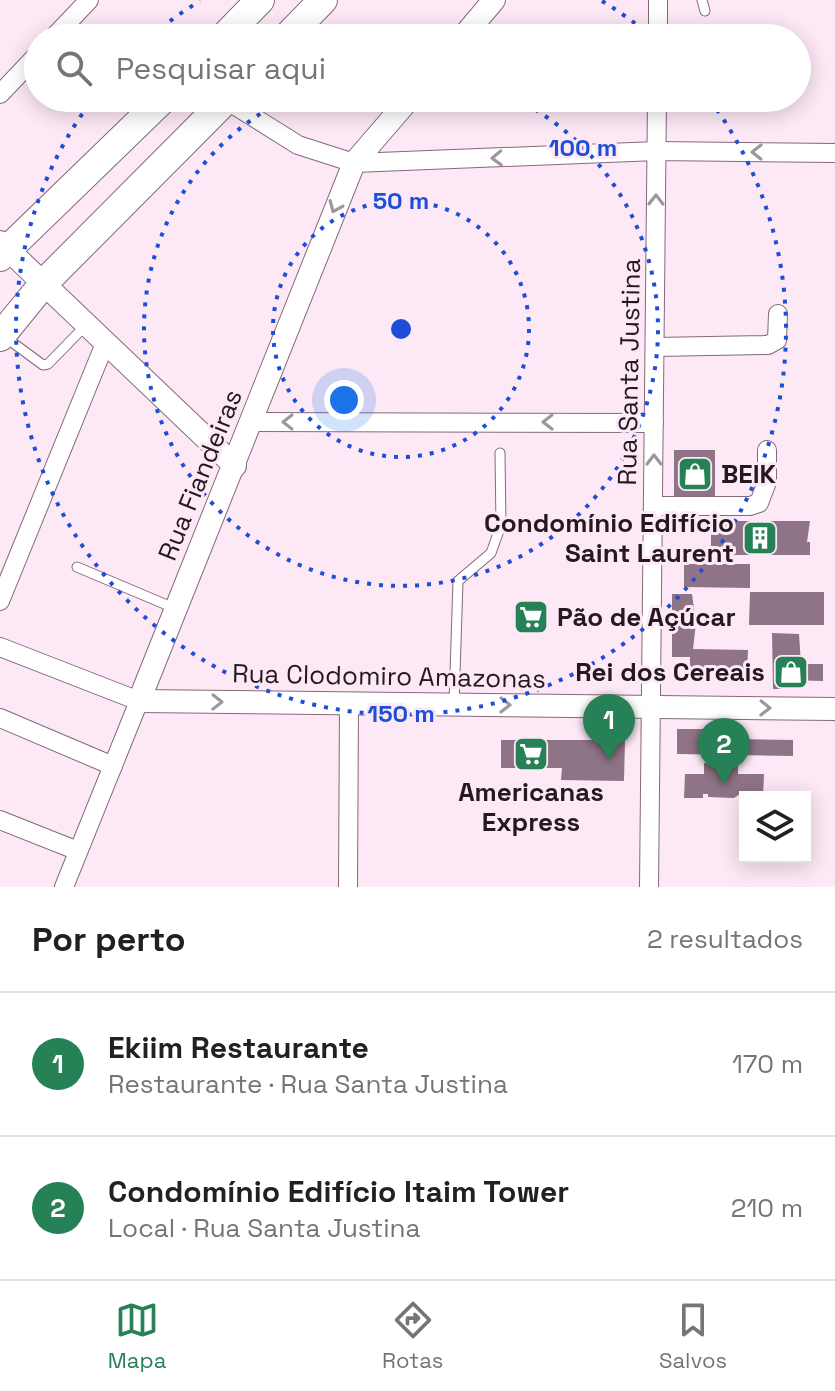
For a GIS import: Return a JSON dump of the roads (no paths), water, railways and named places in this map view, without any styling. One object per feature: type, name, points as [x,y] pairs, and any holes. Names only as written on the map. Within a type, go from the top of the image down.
[{"type":"main road","points":[[237,24],[260,0]]},
{"type":"main road","points":[[300,24],[323,0]]},
{"type":"main road","points":[[3,250],[149,112]]},
{"type":"main road","points":[[1,336],[44,283],[213,112]]},
{"type":"street","points":[[66,24],[89,0]]},
{"type":"street","points":[[474,24],[494,0]]},
{"type":"street","points":[[658,0],[658,24]]},
{"type":"street","points":[[0,94],[24,69]]},
{"type":"street","points":[[246,112],[298,145],[354,163],[657,151],[835,153]]},
{"type":"street","name":"Rua Fiandeiras","points":[[64,887],[235,466],[310,266],[354,163],[398,112]]},
{"type":"street","name":"Rua Santa Justina","points":[[649,887],[657,112]]},
{"type":"street","points":[[3,250],[44,283],[235,466]]},
{"type":"street","points":[[655,347],[768,345],[777,340],[778,314]]},
{"type":"street","points":[[0,601],[106,341]]},
{"type":"street","points":[[252,422],[654,423]]},
{"type":"street","points":[[654,506],[750,506],[759,503],[767,482],[767,450]]},
{"type":"street","name":"Rua Clodomiro Amazonas","points":[[0,647],[139,701],[835,709]]},
{"type":"street","points":[[348,887],[349,704]]},
{"type":"street","points":[[0,718],[113,766]]},
{"type":"street","points":[[0,820],[78,851]]},
{"type":"lane","points":[[1,336],[43,365],[48,364],[87,324]]},
{"type":"lane","points":[[454,704],[458,581],[491,553],[501,525],[500,453]]},
{"type":"lane","points":[[77,567],[177,609]]},
{"type":"place","name":"BEIK","points":[[695,474]]},
{"type":"place","name":"Condomínio Edifício Saint Laurent","points":[[760,538]]},
{"type":"place","name":"Pão de Açúcar","points":[[531,617]]},
{"type":"place","name":"Rei dos Cereais","points":[[791,672]]},
{"type":"place","name":"Americanas Express","points":[[531,754]]},
{"type":"place","name":"Ekiim Restaurante","points":[[609,760]]},
{"type":"place","name":"Condomínio Edifício Itaim Tower","points":[[724,784]]}]
